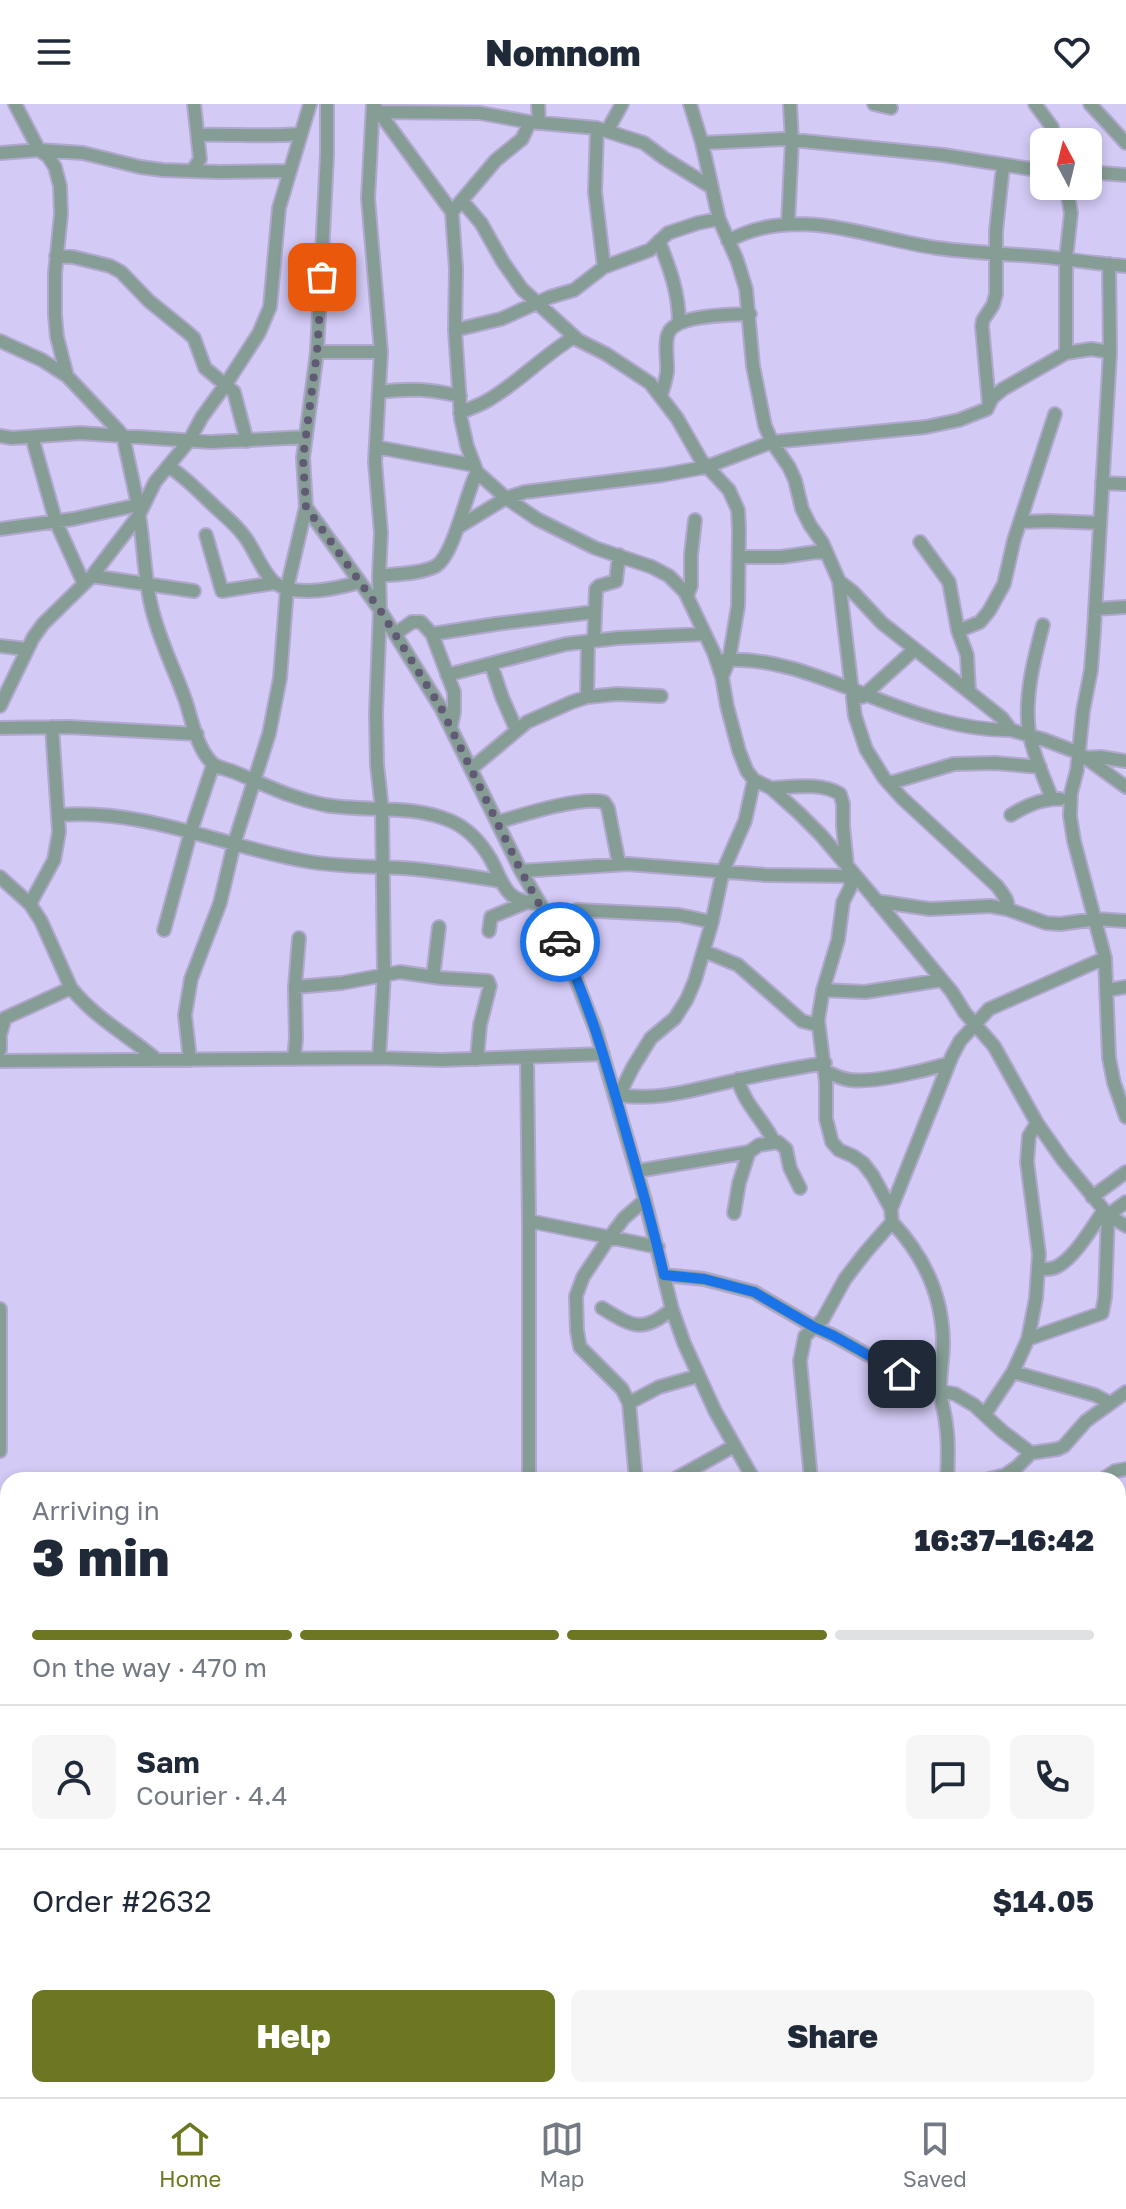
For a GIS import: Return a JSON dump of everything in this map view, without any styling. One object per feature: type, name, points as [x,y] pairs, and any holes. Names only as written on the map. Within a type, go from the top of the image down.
[{"type":"street","points":[[15,104],[39,150],[48,156],[55,167],[60,186],[56,324],[67,376]]},
{"type":"street","points":[[192,171],[200,159],[194,104]]},
{"type":"street","points":[[0,706],[26,649],[43,624],[88,580],[140,509],[155,482],[189,441],[259,333],[270,307],[279,208],[310,104]]},
{"type":"street","points":[[190,1060],[185,1015],[191,979],[220,903],[234,844],[269,734],[280,678],[287,588],[306,507],[303,458],[317,352],[327,104]]},
{"type":"street","points":[[452,212],[496,160],[522,139],[535,122],[538,104]]},
{"type":"street","points":[[604,267],[595,192],[602,130],[622,104]]},
{"type":"street","points":[[690,104],[719,219],[746,289],[756,383],[765,426],[789,467],[802,509],[839,581],[849,654],[859,692]]},
{"type":"street","points":[[788,223],[792,141],[790,104]]},
{"type":"street","points":[[874,104],[891,108]]},
{"type":"street","points":[[1035,104],[1052,128]]},
{"type":"street","points":[[1090,104],[1126,143]]},
{"type":"street","points":[[374,106],[452,109],[602,130],[644,143],[711,187]]},
{"type":"street","points":[[374,106],[452,212],[460,413],[475,469],[506,498],[595,548],[652,567],[669,576],[687,596],[705,634],[723,660],[785,666],[944,720],[994,730],[1011,730],[1082,755],[1126,761]]},
{"type":"street","points":[[374,106],[368,198],[381,352],[376,447],[381,533],[376,713],[382,809],[384,974],[379,1058]]},
{"type":"street","points":[[199,135],[300,134]]},
{"type":"street","points":[[702,143],[759,139],[792,141],[943,155],[1030,169]]},
{"type":"street","points":[[0,153],[39,150],[83,153],[163,170],[290,171]]},
{"type":"street","points":[[989,404],[982,326],[996,294],[996,231],[1003,166]]},
{"type":"street","points":[[1102,173],[1126,175]]},
{"type":"street","points":[[1066,353],[1066,259],[1071,213],[1069,200]]},
{"type":"street","points":[[463,202],[481,223],[522,289],[574,337],[650,383],[677,418],[706,467],[729,490],[735,501],[739,530],[738,606],[723,660],[722,677],[727,706],[747,771],[754,780],[771,788],[821,835],[942,980],[1000,1056],[1037,1123],[1092,1197],[1106,1213],[1126,1226]]},
{"type":"street","points":[[455,330],[501,319],[580,287],[604,267],[650,250],[668,233],[719,219]]},
{"type":"street","points":[[728,241],[753,229],[788,223],[996,255],[1126,266]]},
{"type":"street","points":[[659,241],[675,281],[679,323]]},
{"type":"street","points":[[56,256],[93,261],[121,272],[149,301],[194,338],[205,368],[234,392],[247,441]]},
{"type":"street","points":[[1109,264],[1110,352],[1091,670],[1081,720],[1082,755],[1070,799],[1070,816],[1105,958],[1109,1058],[1122,1093],[1126,1117]]},
{"type":"street","points":[[661,396],[667,374],[667,337],[671,329],[679,323],[750,314]]},
{"type":"street","points":[[460,413],[488,401],[528,373],[551,351],[574,337]]},
{"type":"street","points":[[0,341],[42,360],[67,376],[123,436],[140,509],[155,621],[201,747],[213,765],[286,795],[316,803],[404,810],[455,823],[482,847],[500,881],[515,898],[525,903]]},
{"type":"street","points":[[457,528],[506,498],[525,492],[706,467],[772,442],[926,427],[973,415],[987,409],[992,398],[1003,389],[1066,353],[1091,349],[1110,352]]},
{"type":"street","points":[[317,352],[381,352]]},
{"type":"street","points":[[380,392],[415,388],[460,396]]},
{"type":"street","points":[[958,631],[980,622],[1006,577],[1014,540],[1055,414]]},
{"type":"street","points":[[0,436],[12,438],[80,433],[189,441],[306,437]]},
{"type":"street","points":[[32,437],[56,522],[88,580]]},
{"type":"street","points":[[376,447],[475,469]]},
{"type":"street","points":[[168,466],[228,517],[245,537],[274,583]]},
{"type":"street","points":[[379,576],[433,568],[441,562],[457,528],[475,469]]},
{"type":"street","points":[[1102,483],[1126,484]]},
{"type":"street","points":[[306,507],[380,610],[451,727],[570,964],[617,1096],[672,1309],[698,1376],[749,1472]]},
{"type":"street","points":[[0,529],[140,509]]},
{"type":"street","points":[[687,596],[691,586],[695,520]]},
{"type":"street","points":[[1020,522],[1100,523]]},
{"type":"street","points":[[206,535],[222,591],[274,583],[309,591],[331,590],[360,582]]},
{"type":"street","points":[[920,542],[949,582],[958,631],[967,655],[969,692]]},
{"type":"street","points":[[739,557],[827,553]]},
{"type":"street","points":[[587,697],[596,589],[616,581],[619,555]]},
{"type":"street","points":[[88,580],[194,591]]},
{"type":"street","points":[[839,581],[882,623],[1002,718],[1011,730]]},
{"type":"street","points":[[1095,609],[1126,607]]},
{"type":"street","points":[[432,634],[594,612]]},
{"type":"street","points":[[395,634],[412,622],[421,622],[432,634],[454,692],[451,727]]},
{"type":"street","points":[[1043,625],[1033,667],[1028,712],[1030,735],[1052,799]]},
{"type":"street","points":[[447,675],[566,644],[705,634]]},
{"type":"street","points":[[0,646],[26,649]]},
{"type":"street","points":[[915,649],[859,692],[854,704],[855,716],[866,749],[890,783],[922,818],[997,886],[1005,896],[1007,909]]},
{"type":"street","points":[[491,664],[516,729]]},
{"type":"street","points":[[472,768],[527,722],[587,697],[617,694],[661,696]]},
{"type":"street","points":[[0,728],[52,727],[197,734]]},
{"type":"street","points":[[30,904],[54,860],[59,832],[52,727]]},
{"type":"street","points":[[1082,755],[1126,787]]},
{"type":"street","points":[[890,783],[954,764],[995,763],[1040,767]]},
{"type":"street","points":[[164,930],[213,765]]},
{"type":"street","points":[[617,1096],[651,1038],[675,1018],[687,999],[704,951],[723,871],[745,821],[754,780]]},
{"type":"street","points":[[771,788],[831,788],[840,794],[843,804],[851,886],[843,902],[838,940],[823,990],[818,1025],[825,1067],[826,1119],[832,1142],[839,1150],[863,1163],[873,1176],[892,1215],[934,1284],[943,1329],[940,1391],[947,1428],[947,1472]]},
{"type":"street","points":[[1011,815],[1023,807],[1052,799],[1070,799]]},
{"type":"street","points":[[498,822],[568,804],[591,800],[604,802],[619,864]]},
{"type":"street","points":[[59,815],[106,815],[160,823],[315,863],[405,868],[500,881]]},
{"type":"street","points":[[521,871],[619,864],[766,875],[850,872]]},
{"type":"street","points":[[0,877],[30,904],[41,921],[71,988],[89,1009],[157,1060]]},
{"type":"street","points":[[876,901],[930,909],[977,906],[1007,909],[1046,923],[1071,924],[1096,919],[1126,921]]},
{"type":"street","points":[[489,931],[491,917],[525,903],[539,903]]},
{"type":"street","points":[[549,919],[577,910],[679,915],[712,922]]},
{"type":"street","points":[[433,977],[439,927]]},
{"type":"street","points":[[294,1059],[299,938]]},
{"type":"street","points":[[704,951],[738,965],[802,1021],[818,1025]]},
{"type":"street","points":[[810,1472],[800,1361],[805,1336],[831,1307],[845,1279],[892,1215],[947,1064],[960,1041],[989,1009],[1105,958]]},
{"type":"street","points":[[295,987],[413,972],[433,977],[488,981],[490,986],[480,1025],[477,1059]]},
{"type":"street","points":[[823,990],[865,992],[942,980]]},
{"type":"street","points":[[1108,990],[1126,987]]},
{"type":"street","points":[[0,1047],[5,1018],[71,988]]},
{"type":"street","points":[[0,1061],[477,1059],[603,1054]]},
{"type":"street","points":[[527,1058],[529,1472]]},
{"type":"street","points":[[617,1096],[675,1095],[738,1079],[825,1067],[843,1079],[857,1080],[947,1064]]},
{"type":"street","points":[[738,1079],[741,1093],[765,1124],[774,1142]]},
{"type":"street","points":[[985,1414],[1013,1372],[1028,1339],[1036,1298],[1038,1242],[1027,1162],[1029,1136],[1037,1123]]},
{"type":"street","points":[[637,1171],[749,1152],[759,1145],[774,1142],[783,1144],[786,1149],[790,1168],[800,1188]]},
{"type":"street","points":[[734,1213],[749,1152]]},
{"type":"street","points":[[1092,1197],[1126,1172]]},
{"type":"street","points":[[635,1472],[629,1403],[622,1389],[580,1347],[576,1309],[579,1286],[609,1238],[624,1218],[645,1200]]},
{"type":"street","points":[[1039,1269],[1052,1269],[1063,1263],[1106,1213],[1126,1202]]},
{"type":"street","points":[[1028,1339],[1102,1313],[1106,1213]]},
{"type":"street","points":[[529,1221],[658,1247]]},
{"type":"street","points":[[664,1275],[704,1279],[754,1292],[902,1374],[940,1391],[955,1394],[974,1405],[1031,1453]]},
{"type":"street","points":[[602,1308],[626,1322],[639,1325],[662,1317],[672,1309]]},
{"type":"street","points":[[0,1309],[0,1451]]},
{"type":"street","points":[[1013,1372],[1095,1395],[1110,1403]]},
{"type":"street","points":[[629,1403],[659,1387],[698,1376]]},
{"type":"street","points":[[1012,1472],[1031,1453],[1064,1446],[1086,1421],[1126,1392]]},
{"type":"street","points":[[687,1472],[734,1446]]},
{"type":"way so far","points":[[322,277],[317,352],[303,458],[306,507],[380,610],[441,708],[521,871],[560,942]]},
{"type":"route","points":[[560,942],[596,1031],[664,1275],[704,1279],[754,1292],[902,1374]]}]
